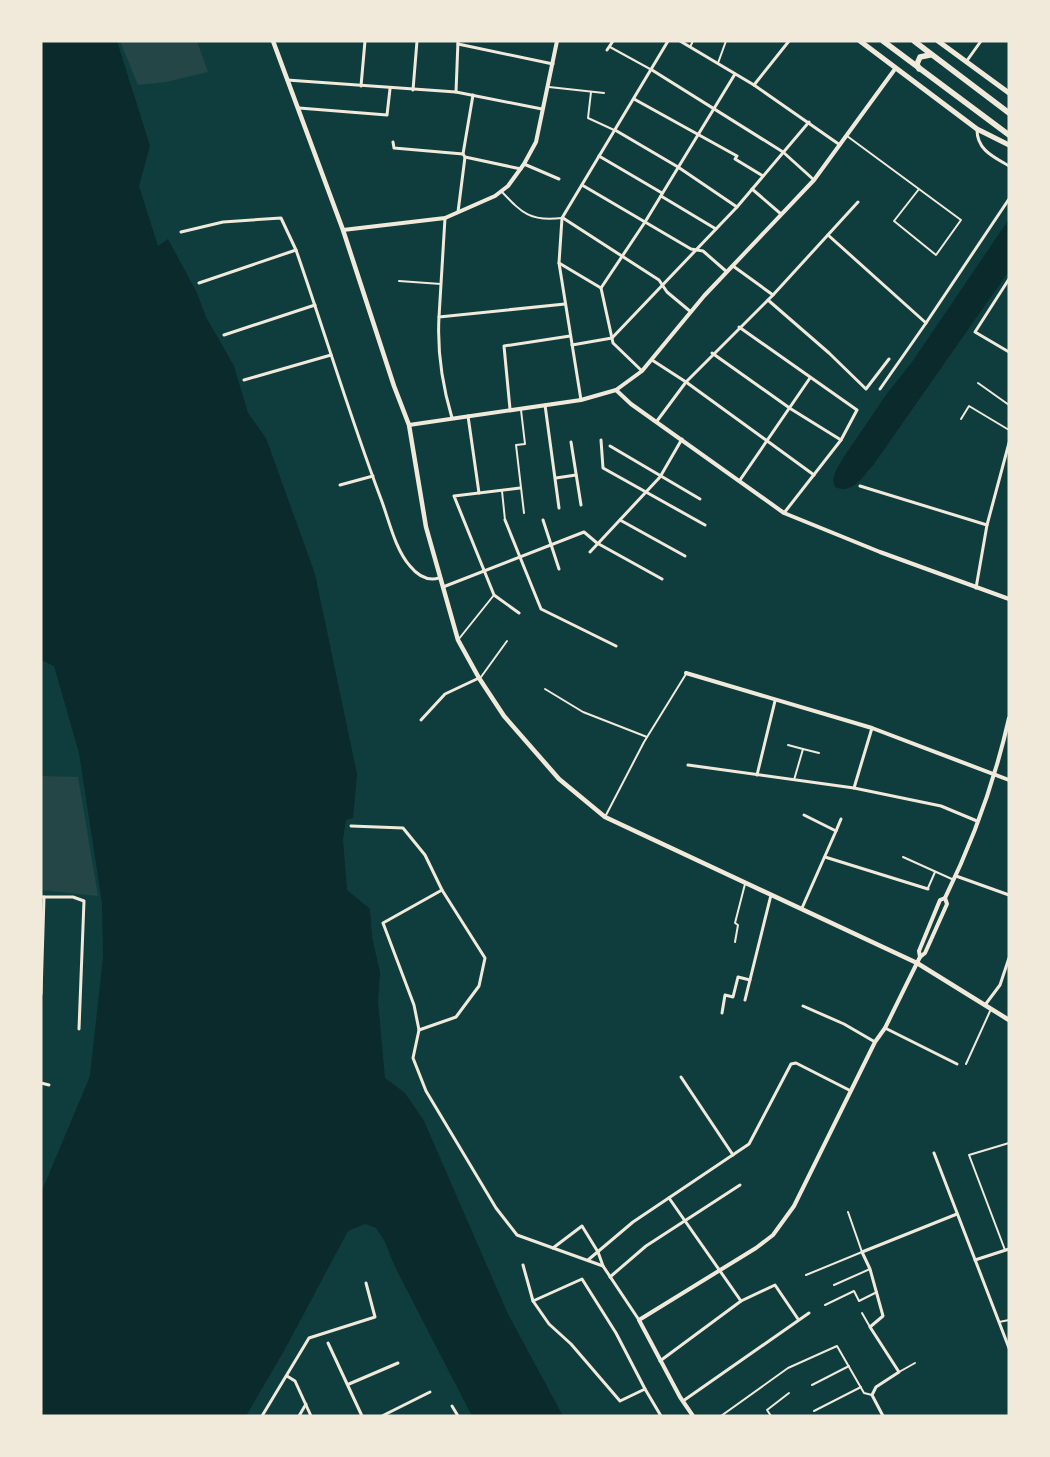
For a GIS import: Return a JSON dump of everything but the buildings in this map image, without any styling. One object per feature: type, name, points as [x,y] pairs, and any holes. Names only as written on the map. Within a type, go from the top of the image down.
[{"type":"highway","points":[[883,41],[1009,135]]},
{"type":"highway","points":[[914,41],[1009,113]]},
{"type":"highway","points":[[920,70],[917,64],[920,57],[926,54],[932,55]]},
{"type":"main road","points":[[274,41],[286,80],[299,108],[343,230],[394,386],[409,425],[426,527],[458,640],[479,678],[504,716],[559,779],[605,817],[917,963],[1009,1020]]},
{"type":"main road","points":[[860,41],[977,129],[1009,145]]},
{"type":"main road","points":[[938,41],[1009,93]]},
{"type":"street","points":[[362,86],[365,41]]},
{"type":"street","points":[[412,90],[417,41]]},
{"type":"street","points":[[343,230],[445,218],[495,196],[521,169],[536,142],[542,109],[549,87],[557,41]]},
{"type":"street","points":[[608,49],[613,41]]},
{"type":"street","points":[[581,400],[559,263],[562,218],[668,41]]},
{"type":"street","points":[[680,41],[754,85],[840,145]]},
{"type":"street","points":[[754,85],[788,41]]},
{"type":"street","points":[[966,62],[980,41]]},
{"type":"street","points":[[456,92],[458,42],[553,64]]},
{"type":"street","points":[[409,425],[581,400],[616,390],[642,371],[727,272],[814,180],[896,69]]},
{"type":"street","points":[[652,70],[783,152],[814,180]]},
{"type":"street","points":[[642,371],[618,350],[612,338],[601,288],[662,195],[735,74]]},
{"type":"street","points":[[286,80],[390,89],[456,92],[542,109]]},
{"type":"street","points":[[299,108],[387,115],[390,89]]},
{"type":"street","points":[[458,212],[473,95]]},
{"type":"street","points":[[634,99],[699,133],[737,156],[735,159],[763,176]]},
{"type":"street","points":[[572,345],[612,338],[716,229],[809,122]]},
{"type":"street","points":[[977,129],[978,138],[985,151],[1009,166]]},
{"type":"street","points":[[615,130],[678,167],[736,207]]},
{"type":"street","points":[[393,142],[394,148],[464,156],[521,169]]},
{"type":"street","points":[[598,156],[716,229]]},
{"type":"street","points":[[524,164],[559,179]]},
{"type":"street","points":[[582,185],[691,249],[703,250],[727,272]]},
{"type":"street","points":[[752,189],[781,214]]},
{"type":"street","points":[[880,389],[1009,200]]},
{"type":"street","points":[[657,421],[686,382],[712,353],[768,300],[858,202]]},
{"type":"street","points":[[182,232],[223,222],[281,218],[296,250],[372,476],[398,544],[410,566],[424,578],[431,580],[439,578]]},
{"type":"street","points":[[445,218],[439,317],[439,352],[443,386],[452,418]]},
{"type":"street","points":[[562,218],[663,285],[667,292],[691,312]]},
{"type":"street","points":[[828,235],[926,323]]},
{"type":"street","points":[[199,283],[296,250]]},
{"type":"street","points":[[559,263],[601,288]]},
{"type":"street","points":[[733,266],[773,294]]},
{"type":"street","points":[[1009,279],[975,332],[1009,352]]},
{"type":"street","points":[[768,300],[829,353],[866,389],[889,359]]},
{"type":"street","points":[[439,317],[565,304]]},
{"type":"street","points":[[224,335],[315,305]]},
{"type":"street","points":[[739,328],[857,410],[841,440],[784,513]]},
{"type":"street","points":[[510,409],[504,346],[570,336]]},
{"type":"street","points":[[712,353],[791,409],[841,440]]},
{"type":"street","points":[[244,380],[331,355]]},
{"type":"street","points":[[652,360],[686,382],[814,475]]},
{"type":"street","points":[[740,480],[791,409],[810,378]]},
{"type":"street","points":[[616,390],[631,404],[784,513],[807,524],[1009,599]]},
{"type":"street","points":[[545,405],[560,508]]},
{"type":"street","points":[[468,416],[479,493]]},
{"type":"street","points":[[590,552],[660,477],[682,439]]},
{"type":"street","points":[[601,440],[603,468],[705,525]]},
{"type":"street","points":[[571,442],[581,505]]},
{"type":"street","points":[[976,588],[987,525],[1009,443]]},
{"type":"street","points":[[610,446],[700,499]]},
{"type":"street","points":[[556,478],[576,475]]},
{"type":"street","points":[[340,485],[372,476]]},
{"type":"street","points":[[860,486],[987,525]]},
{"type":"street","points":[[519,613],[494,595],[483,572],[454,496],[520,488]]},
{"type":"street","points":[[505,520],[539,606],[549,614],[616,646]]},
{"type":"street","points":[[543,520],[559,569]]},
{"type":"street","points":[[620,520],[685,556]]},
{"type":"street","points":[[443,587],[584,532],[597,544],[662,579]]},
{"type":"street","points":[[686,674],[872,728],[1009,780]]},
{"type":"street","points":[[421,720],[445,694],[479,678]]},
{"type":"street","points":[[757,775],[774,701]]},
{"type":"street","points":[[638,1320],[756,1248],[773,1235],[794,1206],[875,1042],[885,1028],[920,957],[925,953],[943,912],[946,904],[945,898],[955,878],[995,774],[1009,718]]},
{"type":"street","points":[[854,788],[872,728]]},
{"type":"street","points":[[688,765],[854,788],[941,806],[977,821]]},
{"type":"street","points":[[804,815],[836,831]]},
{"type":"street","points":[[802,908],[841,819]]},
{"type":"street","points":[[351,826],[403,828],[424,856],[442,890],[485,958],[479,986],[456,1017],[419,1030]]},
{"type":"street","points":[[825,857],[928,889]]},
{"type":"street","points":[[955,878],[1009,895]]},
{"type":"street","points":[[442,890],[383,923],[406,978],[414,1005],[419,1030],[413,1058],[426,1091],[496,1208],[517,1235],[603,1266]]},
{"type":"street","points":[[745,1000],[771,895]]},
{"type":"street","points":[[41,994],[43,897],[73,897],[84,901],[79,1030]]},
{"type":"street","points":[[985,1005],[1000,985],[1009,958]]},
{"type":"street","points":[[722,1013],[725,995],[733,997],[738,976],[750,980]]},
{"type":"street","points":[[803,1006],[844,1024],[875,1042]]},
{"type":"street","points":[[885,1028],[957,1064]]},
{"type":"street","points":[[588,1261],[633,1222],[752,1141],[791,1064],[796,1063],[851,1091]]},
{"type":"street","points":[[681,1077],[733,1155]]},
{"type":"street","points":[[41,1083],[49,1085]]},
{"type":"street","points":[[934,1153],[999,1322],[1007,1338],[1009,1348]]},
{"type":"street","points":[[610,1277],[646,1246],[740,1185]]},
{"type":"street","points":[[669,1198],[687,1221],[741,1301]]},
{"type":"street","points":[[883,1416],[872,1395],[876,1387],[899,1372],[870,1327],[883,1316],[870,1269],[862,1252],[957,1214]]},
{"type":"street","points":[[553,1248],[582,1226],[598,1252],[603,1266],[638,1320],[692,1416]]},
{"type":"street","points":[[975,1260],[1007,1249]]},
{"type":"street","points":[[523,1265],[533,1301],[549,1324],[572,1344],[620,1401],[645,1389]]},
{"type":"street","points":[[533,1301],[582,1279],[616,1333],[661,1416]]},
{"type":"street","points":[[262,1416],[309,1338],[374,1317],[366,1283]]},
{"type":"street","points":[[660,1361],[741,1301],[775,1285],[798,1319]]},
{"type":"street","points":[[682,1401],[809,1313]]},
{"type":"street","points":[[328,1343],[349,1384],[362,1416]]},
{"type":"street","points":[[349,1384],[398,1363]]},
{"type":"street","points":[[287,1376],[295,1381],[311,1416]]},
{"type":"street","points":[[382,1416],[430,1392]]},
{"type":"street","points":[[299,1416],[306,1404]]},
{"type":"street","points":[[452,1406],[458,1416]]},
{"type":"lane","points":[[690,47],[693,41]]},
{"type":"lane","points":[[718,64],[726,41]]},
{"type":"lane","points":[[608,49],[652,70]]},
{"type":"lane","points":[[549,87],[604,94]]},
{"type":"lane","points":[[591,92],[588,118],[615,130]]},
{"type":"lane","points":[[847,136],[919,189],[961,220],[936,255],[894,221],[919,189]]},
{"type":"lane","points":[[501,190],[520,212],[537,219],[562,218]]},
{"type":"lane","points":[[399,281],[441,284]]},
{"type":"lane","points":[[978,383],[1009,405]]},
{"type":"lane","points":[[961,419],[968,406],[1009,430]]},
{"type":"lane","points":[[521,408],[525,444],[516,445],[524,514]]},
{"type":"lane","points":[[502,491],[505,520]]},
{"type":"lane","points":[[458,640],[494,595]]},
{"type":"lane","points":[[479,678],[486,672],[507,641]]},
{"type":"lane","points":[[605,817],[647,737],[686,674]]},
{"type":"lane","points":[[545,689],[583,712],[647,737]]},
{"type":"lane","points":[[788,745],[819,753]]},
{"type":"lane","points":[[794,780],[803,749]]},
{"type":"lane","points":[[903,857],[935,872],[955,878]]},
{"type":"lane","points":[[928,889],[935,872]]},
{"type":"lane","points":[[735,942],[738,925],[735,923],[745,882]]},
{"type":"lane","points":[[966,1064],[991,1009]]},
{"type":"lane","points":[[1007,1249],[969,1155],[1009,1143]]},
{"type":"lane","points":[[806,1275],[862,1252],[848,1212]]},
{"type":"lane","points":[[834,1285],[870,1269]]},
{"type":"lane","points":[[825,1304],[854,1291],[859,1300],[877,1292]]},
{"type":"lane","points":[[862,1313],[870,1327]]},
{"type":"lane","points":[[999,1322],[1009,1320]]},
{"type":"lane","points":[[721,1416],[788,1368],[837,1346],[864,1392],[872,1395]]},
{"type":"lane","points":[[899,1372],[915,1363]]},
{"type":"lane","points":[[812,1385],[849,1366]]},
{"type":"lane","points":[[814,1411],[861,1387]]},
{"type":"lane","points":[[771,1416],[767,1410],[789,1393]]},
{"type":"shaded area","points":[[41,41],[117,41],[150,146],[139,186],[158,246],[168,239],[197,293],[206,317],[234,366],[248,413],[266,438],[315,574],[357,774],[353,818],[346,820],[343,839],[347,890],[370,909],[372,937],[380,973],[378,1002],[385,1078],[405,1093],[424,1121],[508,1314],[563,1416],[472,1416],[396,1269],[384,1240],[376,1228],[365,1224],[348,1231],[285,1349],[246,1416],[41,1416],[41,1193],[90,1076],[103,957],[102,903],[79,753],[54,666],[41,660]]},
{"type":"shaded area","points":[[120,41],[197,41],[208,72],[166,82],[138,85]]},
{"type":"shaded area","points":[[1009,219],[1009,271],[862,479],[847,488],[835,487],[833,481],[835,472],[843,458],[888,392],[912,362]]},
{"type":"shaded area","points":[[41,776],[78,777],[98,896],[41,890]]}]
